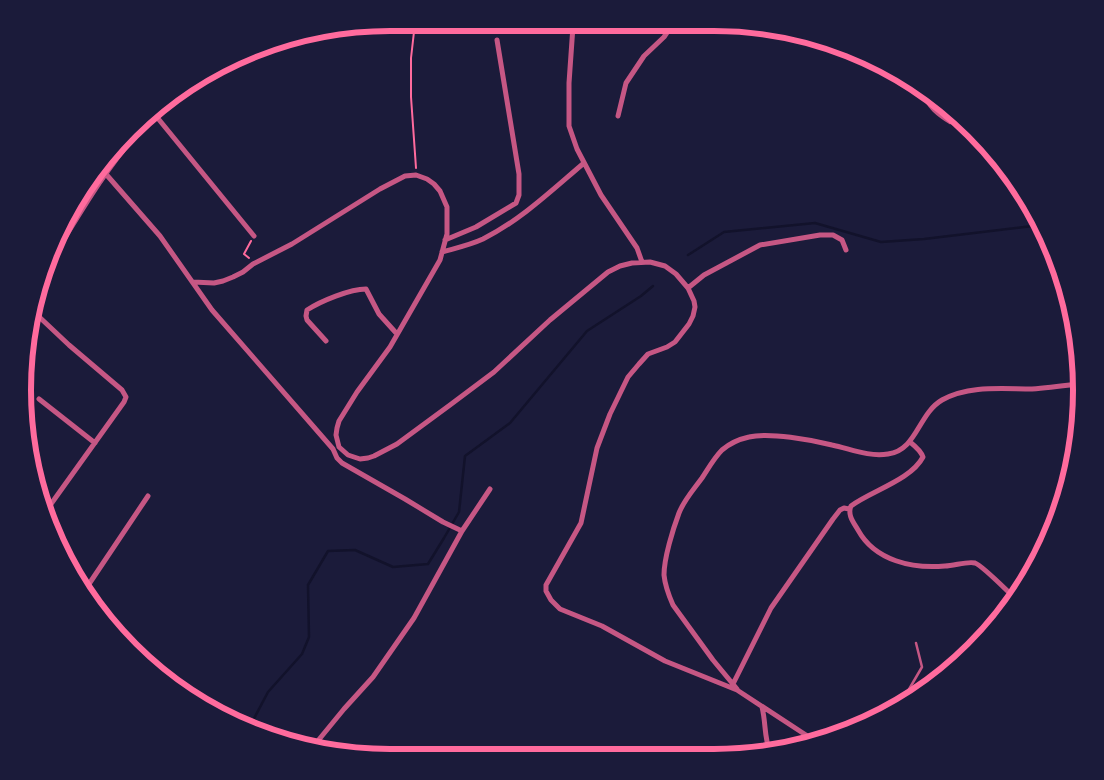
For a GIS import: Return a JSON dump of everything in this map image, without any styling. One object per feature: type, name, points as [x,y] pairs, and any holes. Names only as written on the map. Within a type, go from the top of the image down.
[{"type":"street","points":[[573,31],[568,83],[569,126],[577,149],[601,195],[637,248],[642,262]]},
{"type":"street","points":[[618,116],[626,83],[644,56],[668,31]]},
{"type":"street","points":[[445,240],[476,227],[508,208],[516,202],[518,195],[519,174],[497,40]]},
{"type":"street","points":[[157,117],[254,236]]},
{"type":"street","points":[[442,252],[466,246],[482,239],[519,218],[584,163]]},
{"type":"street","points":[[104,173],[160,236],[212,310],[336,448],[360,459],[374,456],[397,444],[494,372],[550,320],[608,272],[632,263],[650,262],[665,266],[676,274],[688,288],[694,301],[695,308],[689,324],[675,342],[648,354],[628,377],[610,414],[597,448],[581,523],[546,588],[551,600],[560,609],[602,626],[665,662],[737,690],[808,737]]},
{"type":"street","points":[[193,282],[214,283],[243,272],[253,264],[292,244],[380,188],[405,176],[416,175],[434,184],[440,191],[447,207],[447,234],[440,260],[390,347],[357,392],[340,421],[337,428],[336,448],[337,458],[342,463],[443,522],[462,531]]},
{"type":"street","points":[[688,288],[704,275],[760,245],[833,234],[842,240],[846,250]]},
{"type":"street","points":[[326,341],[307,320],[308,310],[316,304],[358,289],[366,289],[379,314],[398,334]]},
{"type":"street","points":[[39,316],[122,390],[126,397],[50,505]]},
{"type":"street","points":[[737,690],[672,604],[664,577],[673,530],[682,506],[712,462],[722,451],[734,443],[749,437],[765,435],[808,440],[871,455],[889,454],[903,449],[910,442],[934,406],[957,393],[969,390],[1034,388],[1073,384]]},
{"type":"street","points":[[39,399],[95,443]]},
{"type":"street","points":[[849,509],[860,500],[913,470],[923,457],[910,442]]},
{"type":"street","points":[[318,741],[373,677],[414,618],[462,531],[490,489]]},
{"type":"street","points":[[89,584],[148,496]]},
{"type":"street","points":[[733,684],[771,608],[840,510],[844,508],[849,509]]},
{"type":"street","points":[[849,509],[862,537],[881,555],[899,562],[928,566],[973,562],[979,565],[1010,593]]},
{"type":"street","points":[[762,706],[766,720],[768,745]]},
{"type":"lane","points":[[926,101],[940,116],[950,123]]},
{"type":"lane","points":[[909,691],[922,667],[916,642]]},
{"type":"path","points":[[414,31],[411,58],[411,97],[416,175]]},
{"type":"path","points":[[248,247],[244,254],[253,264]]},
{"type":"waterway","points":[[688,255],[724,232],[815,223],[881,242],[924,239],[1033,226]]},
{"type":"waterway","points":[[253,721],[268,692],[302,654],[309,637],[308,585],[328,551],[355,550],[393,567],[428,564],[459,512],[465,456],[510,423],[587,331],[641,296],[653,286]]}]
